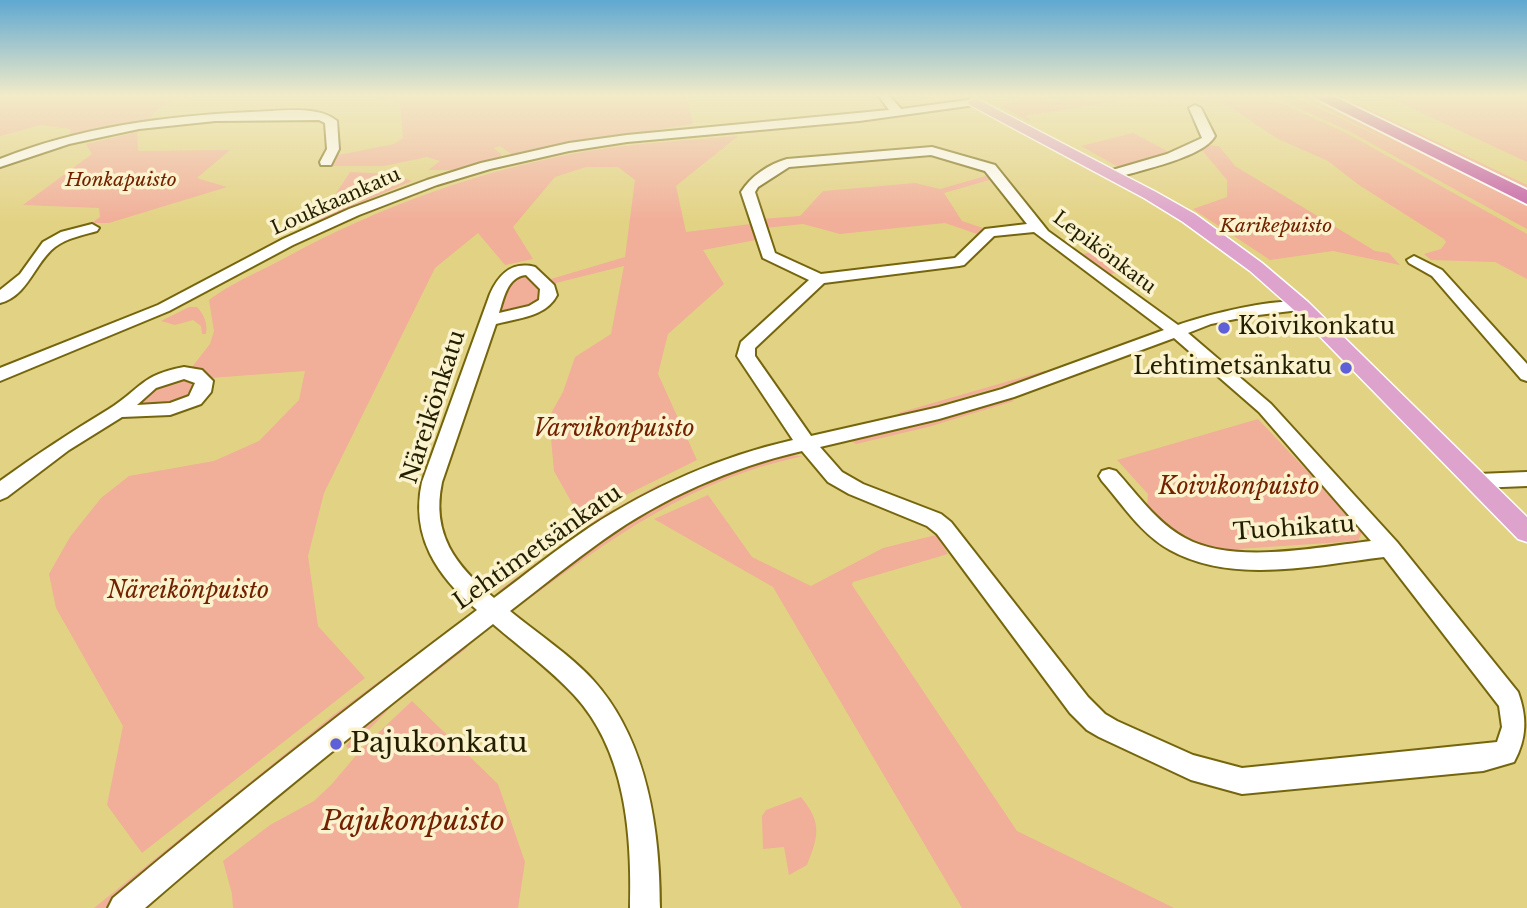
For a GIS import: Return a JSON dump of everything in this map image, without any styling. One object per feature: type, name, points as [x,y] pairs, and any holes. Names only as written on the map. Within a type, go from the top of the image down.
[{"type":"highway","points":[[1403,137],[1527,198]]},
{"type":"highway","points":[[1437,137],[1527,180]]},
{"type":"main road","points":[[1043,137],[1114,174],[1214,235],[1266,275],[1301,306],[1527,531]]},
{"type":"street","points":[[0,163],[85,137]]},
{"type":"street","points":[[326,162],[333,149],[332,137]]},
{"type":"street","name":"Loukkaankatu","points":[[0,375],[165,307],[334,220],[458,174],[548,151],[634,137]]},
{"type":"street","points":[[1114,174],[1171,156],[1208,137]]},
{"type":"street","name":"Lepikönkatu","points":[[819,279],[770,257],[748,195],[753,184],[783,164],[927,151],[944,152],[979,163],[993,171],[1036,227],[1176,331]]},
{"type":"street","points":[[1036,227],[989,233],[959,262],[819,279],[751,342],[745,351],[765,388],[806,443],[842,482],[934,520],[944,528],[1070,693],[1096,722],[1191,767],[1231,780],[1271,779],[1493,757],[1505,753],[1510,746],[1516,723],[1508,700],[1389,548],[1265,408],[1176,331]]},
{"type":"street","points":[[0,298],[22,281],[48,245],[66,235],[92,228]]},
{"type":"street","points":[[1414,260],[1437,273],[1527,375]]},
{"type":"street","name":"Lehtimetsänkatu","points":[[123,908],[214,830],[370,705],[597,533],[657,497],[741,461],[983,401],[1176,331],[1237,313],[1301,306]]},
{"type":"street","name":"Näreikönkatu","points":[[489,321],[432,482],[428,508],[434,542],[444,560],[480,600],[494,610]]},
{"type":"street","points":[[0,492],[55,450],[119,411]]},
{"type":"street","name":"Tuohikatu","points":[[1109,476],[1165,535],[1188,550],[1211,558],[1255,560],[1389,548]]},
{"type":"street","points":[[1478,481],[1527,479]]},
{"type":"street","points":[[494,610],[579,682],[604,714],[627,766],[641,816],[646,866],[645,908]]},
{"type":"green space","name":"Honkapuisto","points":[[114,137],[137,137],[138,151],[230,150],[197,178],[227,187],[109,223],[92,223],[100,217],[99,208],[23,205],[92,154],[86,144]]},
{"type":"green space","points":[[608,137],[514,156],[500,146],[494,148],[502,155],[499,158],[452,170],[428,170],[440,161],[427,157],[384,166],[333,166],[338,155],[394,144],[403,138]]},
{"type":"green space","name":"Näreikönpuisto","points":[[736,137],[676,186],[686,232],[751,224],[756,240],[703,250],[724,284],[668,334],[658,374],[697,460],[628,494],[582,521],[554,471],[549,417],[563,392],[575,357],[611,334],[624,266],[552,284],[551,279],[625,257],[635,180],[618,167],[586,167],[555,177],[513,227],[533,259],[505,265],[478,233],[435,268],[324,493],[308,556],[318,626],[365,678],[142,853],[107,805],[123,726],[56,608],[49,574],[70,537],[101,498],[129,476],[214,461],[259,441],[299,400],[305,371],[210,378],[204,370],[192,367],[210,344],[214,331],[209,300],[236,283],[357,222],[434,191],[473,178],[553,158],[648,144]]},
{"type":"green space","points":[[1116,137],[1141,137],[1171,153],[1120,168],[1081,146]]},
{"type":"green space","points":[[1276,137],[1354,137],[1527,234],[1527,279],[1495,262],[1431,260],[1424,254],[1441,249],[1446,242],[1444,239],[1359,185],[1328,161]]},
{"type":"green space","points":[[1360,137],[1382,137],[1400,146],[1383,137],[1393,137],[1527,203],[1527,229]]},
{"type":"green space","points":[[1412,137],[1428,137],[1527,185],[1527,193]]},
{"type":"green space","points":[[1474,137],[1527,137],[1527,162]]},
{"type":"green space","name":"Karikepuisto","points":[[1206,145],[1219,146],[1235,166],[1375,251],[1389,253],[1400,265],[1333,251],[1270,260],[1193,209],[1227,197],[1227,180],[1201,149]]},
{"type":"green space","points":[[350,172],[392,174],[412,181],[318,221]]},
{"type":"green space","points":[[989,175],[993,179],[944,193],[962,221],[983,228],[977,234],[945,223],[840,234],[803,224],[765,228],[761,219],[800,216],[823,191],[915,183],[940,189]]},
{"type":"green space","points":[[1099,249],[1127,268],[1109,275],[1081,255]]},
{"type":"green space","points":[[527,274],[542,288],[543,297],[536,305],[498,313],[509,280]]},
{"type":"green space","points":[[189,307],[197,307],[202,313],[206,334],[202,334],[201,326],[193,320],[175,325],[161,321]]},
{"type":"green space","points":[[1044,371],[1048,373],[904,415],[898,413]]},
{"type":"green space","points":[[178,377],[196,381],[192,395],[178,403],[135,407],[151,389]]},
{"type":"green space","points":[[1011,399],[1014,401],[928,427],[856,444],[851,441]]},
{"type":"green space","name":"Koivikonpuisto","points":[[1258,419],[1363,530],[1358,541],[1207,551],[1176,538],[1147,507],[1148,494],[1117,460]]},
{"type":"green space","points":[[787,455],[803,456],[724,480],[653,514],[521,605],[533,592],[584,553],[666,501],[725,474]]},
{"type":"green space","points":[[659,484],[662,487],[508,588],[498,591],[597,519]]},
{"type":"green space","points":[[708,495],[752,557],[811,586],[883,548],[936,535],[948,554],[853,582],[852,585],[1017,831],[1174,908],[962,908],[773,587],[654,519]]},
{"type":"green space","points":[[451,628],[455,629],[105,908],[94,908],[332,716]]},
{"type":"green space","points":[[468,642],[467,648],[391,707],[353,746],[349,749],[346,746],[360,728]]},
{"type":"green space","name":"Pajukonpuisto","points":[[412,701],[498,784],[525,862],[518,908],[233,908],[223,861],[270,825],[314,801],[364,746]]},
{"type":"green space","points":[[801,797],[815,822],[816,837],[807,865],[789,875],[784,847],[763,849],[762,816],[766,810]]},
{"type":"place","name":"Koivikonkatu","points":[[1224,328]]},
{"type":"place","name":"Lehtimetsänkatu","points":[[1346,368]]},
{"type":"place","name":"Pajukonkatu","points":[[336,744]]},
{"type":"park label","name":"Varvikonpuisto","points":[[614,430]]}]
